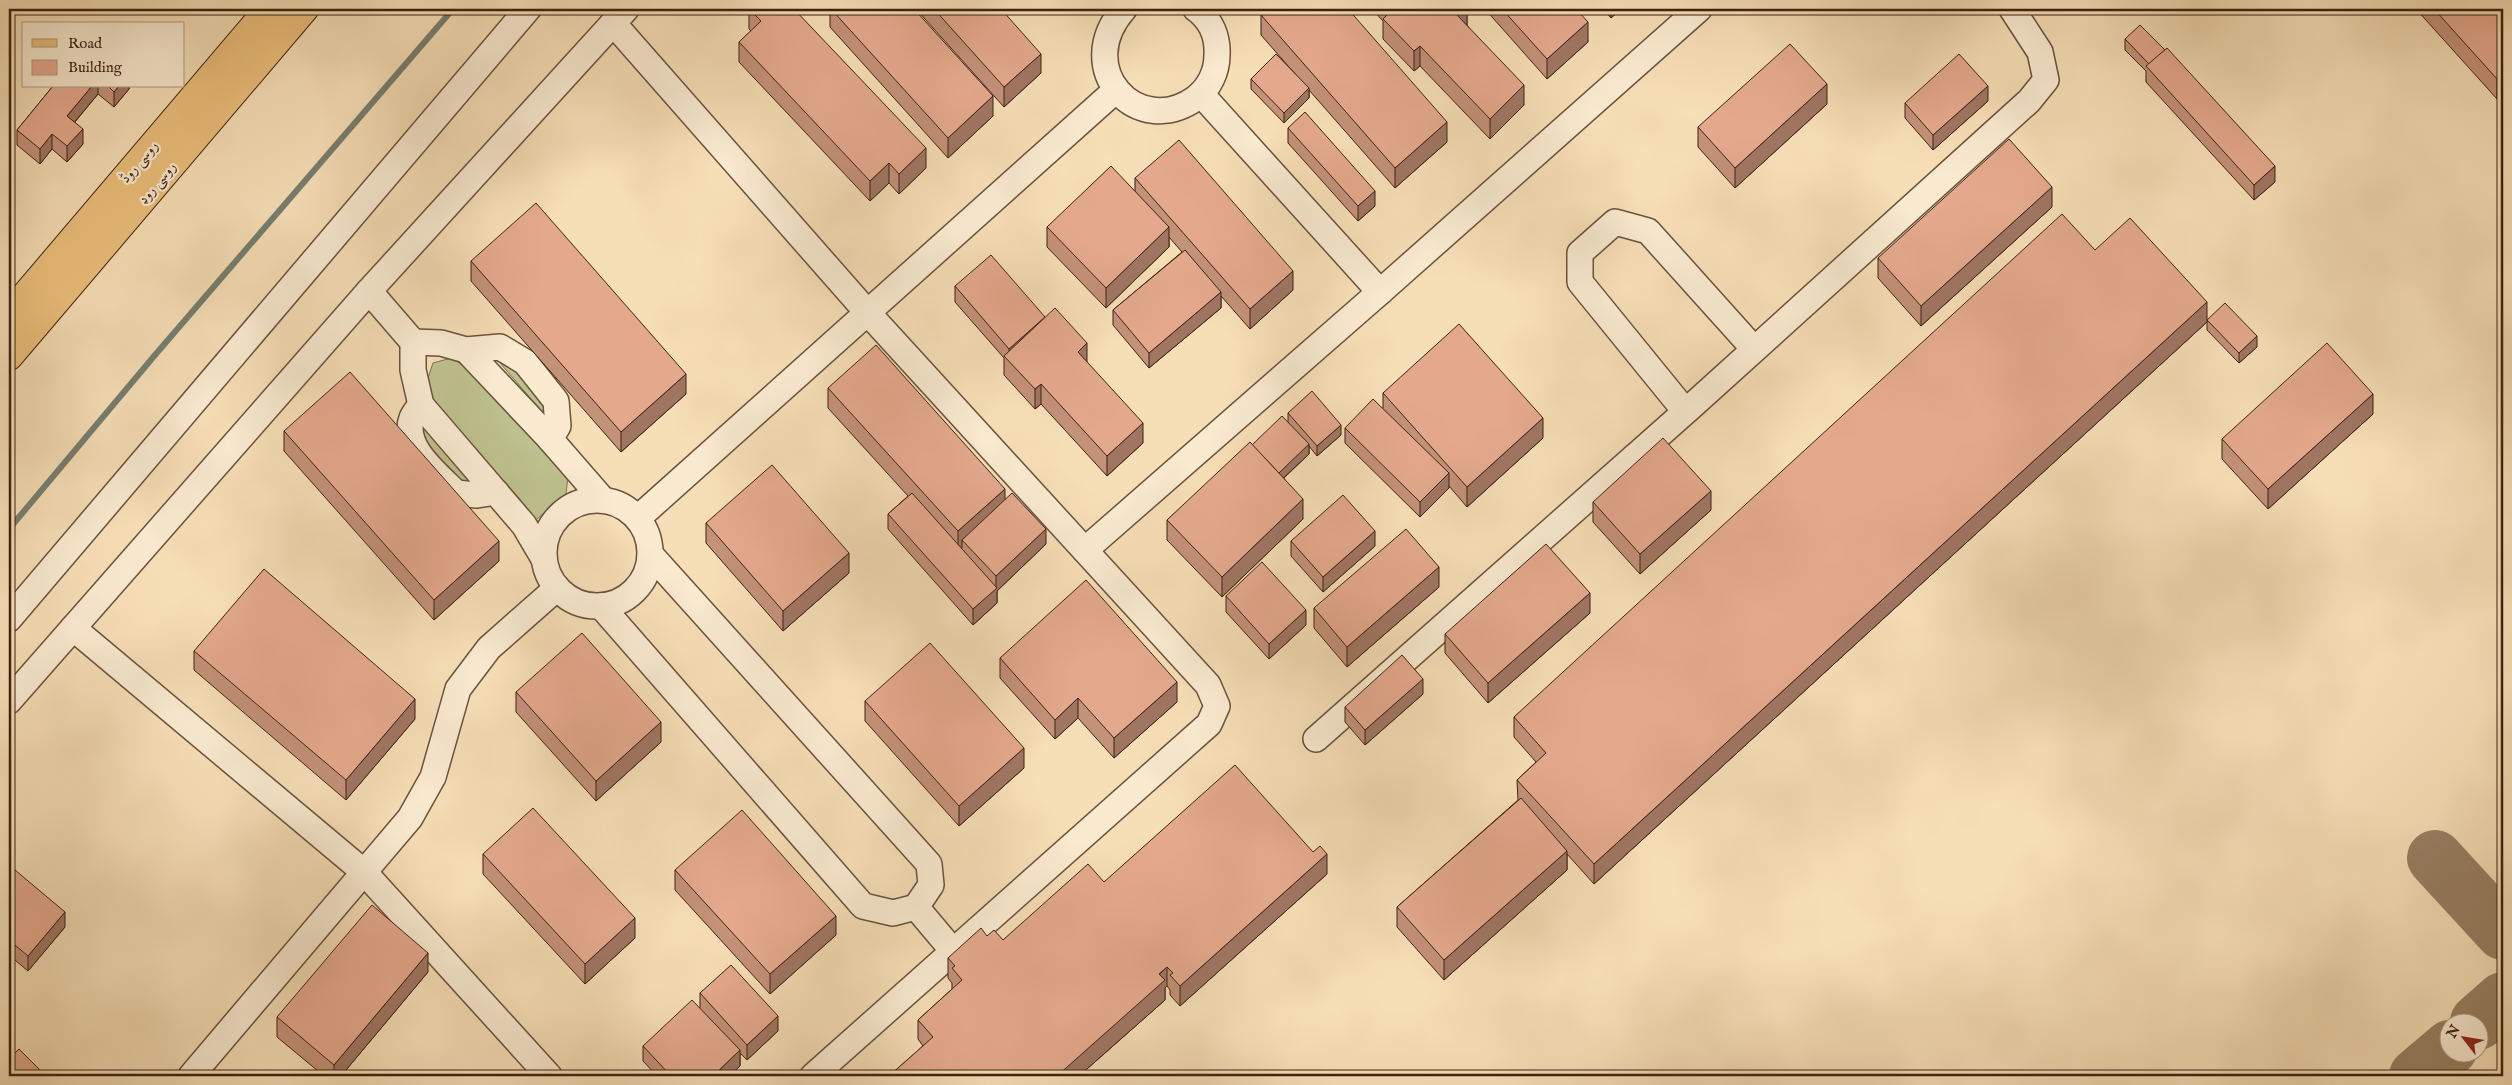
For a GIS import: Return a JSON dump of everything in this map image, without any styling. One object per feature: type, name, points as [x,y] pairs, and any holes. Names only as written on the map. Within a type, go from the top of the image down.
[{"type":"main road","name":"روسی روڈ","points":[[9,315],[269,9]]},
{"type":"main road","name":"روسی روډ","points":[[9,356],[304,9]]},
{"type":"lane","points":[[9,619],[528,9]]},
{"type":"lane","points":[[1124,9],[1112,22],[1105,39],[1103,57],[1107,74],[1116,90],[1130,102],[1148,110],[1167,110],[1186,105],[1201,94],[1212,79],[1217,63],[1217,45],[1212,28],[1203,10]]},
{"type":"lane","points":[[1085,550],[1699,9]]},
{"type":"lane","points":[[1316,740],[1685,412],[2029,101],[2046,80],[2040,52],[2012,9]]},
{"type":"lane","points":[[9,701],[369,291],[620,16],[868,312],[1208,685],[1217,706],[1210,724],[813,1076]]},
{"type":"lane","points":[[638,518],[1116,90]]},
{"type":"lane","points":[[1201,94],[1380,292]]},
{"type":"lane","points":[[1685,412],[1580,282],[1580,253],[1615,222],[1648,231],[1754,349]]},
{"type":"lane","points":[[369,291],[413,342],[413,370],[421,405],[524,525],[544,559],[548,574],[557,588],[569,599],[584,605],[600,606],[616,603],[630,595],[641,584],[648,570],[651,555],[645,529],[638,518],[628,509],[603,500],[580,503],[560,515],[550,528],[545,543],[544,559]]},
{"type":"lane","points":[[413,342],[441,343],[466,350],[500,347],[525,362],[556,401],[558,426],[550,439]]},
{"type":"lane","points":[[466,350],[550,439],[603,500]]},
{"type":"lane","points":[[421,405],[411,419],[412,438],[419,454],[456,493],[477,495],[496,492]]},
{"type":"lane","points":[[600,606],[863,906],[893,912],[916,907],[931,884],[929,864],[651,555]]},
{"type":"lane","points":[[191,1076],[410,818],[433,776],[458,689],[489,648],[557,588]]},
{"type":"lane","points":[[74,628],[364,872],[549,1076]]},
{"type":"lane","points":[[916,907],[953,951]]},
{"type":"green space","points":[[494,356],[507,359],[546,401],[545,415]]},
{"type":"green space","points":[[451,358],[468,368],[568,476],[566,494],[536,520],[432,399],[427,381],[433,363]]},
{"type":"green space","points":[[422,423],[474,483],[458,484],[425,448]]},
{"type":"building","points":[[749,9],[794,9],[926,148],[899,174],[889,163],[870,181],[739,42],[761,21]]},
{"type":"building","points":[[831,9],[914,9],[993,96],[948,138]]},
{"type":"building","points":[[934,9],[1001,9],[1041,54],[1004,87]]},
{"type":"building","points":[[1268,9],[1348,9],[1447,122],[1395,168],[1261,15]]},
{"type":"building","points":[[1393,9],[1463,9],[1457,15],[1524,85],[1490,119],[1420,46],[1414,51],[1383,19]]},
{"type":"building","points":[[1502,9],[1576,9],[1588,22],[1547,59]]},
{"type":"building","points":[[2434,9],[2503,9],[2503,73],[2497,79]]},
{"type":"building","points":[[2140,25],[2165,50],[2149,64],[2125,39]]},
{"type":"building","points":[[1790,44],[1827,84],[1735,168],[1698,127]]},
{"type":"building","points":[[2167,48],[2275,166],[2254,185],[2146,66]]},
{"type":"building","points":[[1276,54],[1309,88],[1284,113],[1251,79]]},
{"type":"building","points":[[1959,54],[1988,86],[1933,135],[1905,103]]},
{"type":"building","points":[[51,88],[90,88],[67,116],[83,129],[67,146],[52,134],[40,149],[17,130]]},
{"type":"building","points":[[1305,112],[1375,191],[1358,206],[1288,128]]},
{"type":"building","points":[[2009,139],[2052,187],[1921,306],[1878,258]]},
{"type":"building","points":[[1179,140],[1293,271],[1250,309],[1135,178]]},
{"type":"building","points":[[1111,166],[1169,227],[1106,288],[1047,227]]},
{"type":"building","points":[[536,203],[686,374],[621,432],[471,261]]},
{"type":"building","points":[[2062,214],[2095,250],[2130,218],[2207,302],[1594,864],[1517,780],[1546,753],[1514,717]]},
{"type":"building","points":[[1185,250],[1221,292],[1149,353],[1113,310]]},
{"type":"building","points":[[991,255],[1045,317],[1009,349],[955,286]]},
{"type":"building","points":[[2225,303],[2257,336],[2239,353],[2207,320]]},
{"type":"building","points":[[1055,308],[1087,343],[1078,352],[1143,423],[1107,456],[1041,384],[1035,389],[1004,356]]},
{"type":"building","points":[[1459,324],[1543,418],[1467,487],[1383,393]]},
{"type":"building","points":[[2327,343],[2373,394],[2268,489],[2222,439]]},
{"type":"building","points":[[876,345],[1005,489],[958,531],[828,388]]},
{"type":"building","points":[[350,372],[499,541],[434,600],[284,431]]},
{"type":"building","points":[[1312,391],[1341,425],[1317,446],[1288,413]]},
{"type":"building","points":[[1373,399],[1449,473],[1420,502],[1345,428]]},
{"type":"building","points":[[1282,416],[1309,444],[1279,473],[1252,445]]},
{"type":"building","points":[[1663,438],[1711,491],[1640,554],[1593,502]]},
{"type":"building","points":[[1250,442],[1303,499],[1222,577],[1167,520]]},
{"type":"building","points":[[772,465],[849,553],[783,611],[706,523]]},
{"type":"building","points":[[912,493],[997,588],[973,609],[888,514]]},
{"type":"building","points":[[1012,493],[1046,529],[996,576],[962,540]]},
{"type":"building","points":[[1343,495],[1375,531],[1323,577],[1291,541]]},
{"type":"building","points":[[1406,529],[1439,567],[1347,647],[1314,608]]},
{"type":"building","points":[[1546,544],[1590,593],[1488,683],[1445,634]]},
{"type":"building","points":[[1262,562],[1306,610],[1269,644],[1226,596]]},
{"type":"building","points":[[264,569],[415,699],[346,780],[194,651]]},
{"type":"building","points":[[1086,580],[1177,682],[1114,738],[1078,698],[1055,720],[1000,658]]},
{"type":"building","points":[[582,633],[661,722],[596,781],[516,692]]},
{"type":"building","points":[[930,643],[1024,748],[959,806],[865,701]]},
{"type":"building","points":[[1402,655],[1423,679],[1365,730],[1345,707]]},
{"type":"building","points":[[1235,765],[1313,852],[1320,846],[1327,854],[1180,986],[1170,975],[1173,973],[1167,967],[1159,974],[1165,980],[1057,1076],[889,1076],[933,1037],[918,1020],[962,980],[952,968],[955,966],[948,958],[981,928],[987,936],[994,930],[1003,940],[1088,864],[1104,882]]},
{"type":"building","points":[[1521,798],[1567,851],[1444,960],[1397,907]]},
{"type":"building","points":[[533,808],[635,918],[585,964],[483,854]]},
{"type":"building","points":[[742,810],[836,916],[770,974],[675,870]]},
{"type":"building","points":[[9,865],[65,912],[28,956],[9,940]]},
{"type":"building","points":[[372,905],[428,953],[334,1065],[277,1017]]},
{"type":"building","points":[[731,965],[778,1016],[747,1045],[700,993]]},
{"type":"building","points":[[692,1000],[740,1050],[713,1076],[671,1076],[643,1046]]},
{"type":"building","points":[[19,1049],[41,1071],[36,1076],[9,1076],[9,1059]]},
{"type":"waterway","points":[[9,529],[155,355],[453,9]]},
{"type":"taxiway","points":[[2435,858],[2503,932]]},
{"type":"taxiway","points":[[2489,1012],[2503,1000]]},
{"type":"taxiway","points":[[2417,1076],[2440,1056]]}]
